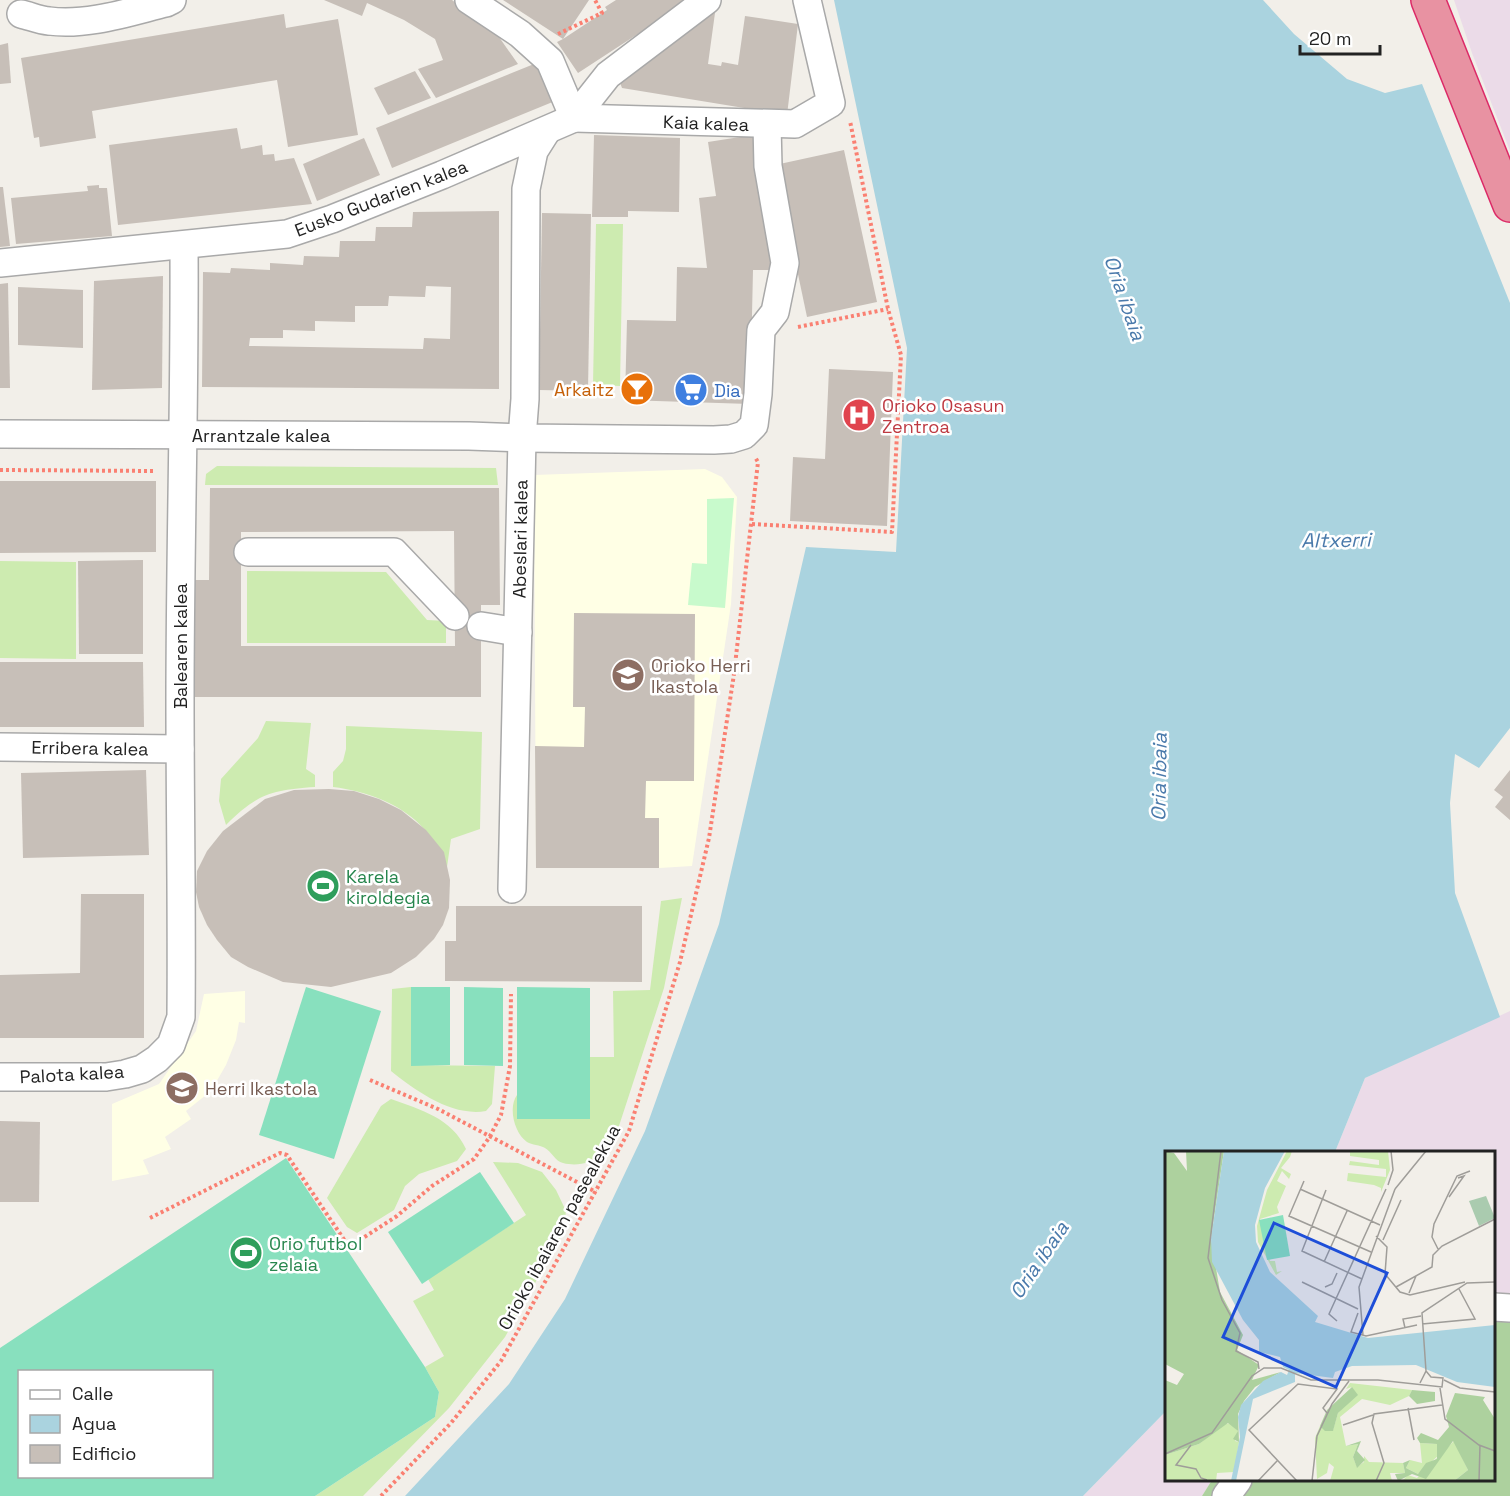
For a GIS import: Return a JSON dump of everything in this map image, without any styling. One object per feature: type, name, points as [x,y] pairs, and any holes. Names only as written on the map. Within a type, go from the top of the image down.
[{"type":"highway","points":[[1428,0],[1510,205]]},
{"type":"street","points":[[15,13],[49,21],[78,21],[123,14],[172,0]]},
{"type":"street","points":[[469,0],[520,34],[550,61],[574,118]]},
{"type":"street","name":"Eusko Gudarien kalea","points":[[0,263],[287,234],[332,219],[479,160],[574,118],[608,75],[707,0]]},
{"type":"street","points":[[807,0],[839,107]]},
{"type":"street","name":"Kaia kalea","points":[[574,118],[795,124],[839,107]]},
{"type":"street","points":[[744,435],[754,425],[762,330],[775,312],[785,263],[768,166],[767,125]]},
{"type":"street","name":"Abeslari kalea","points":[[512,889],[522,438],[525,399],[526,189],[534,151],[546,132]]},
{"type":"street","points":[[479,160],[495,163],[515,175],[526,189]]},
{"type":"street","name":"Balearen kalea","points":[[171,1045],[181,1017],[180,749],[185,394],[184,246]]},
{"type":"street","name":"Arrantzale kalea","points":[[0,434],[469,436],[714,440],[731,439],[744,435]]},
{"type":"street","points":[[248,552],[394,552],[455,616]]},
{"type":"street","points":[[481,626],[518,632]]},
{"type":"street","name":"Erribera kalea","points":[[0,747],[180,749]]},
{"type":"street","name":"Palota kalea","points":[[0,1077],[106,1077],[125,1074],[142,1069],[157,1059],[171,1045]]},
{"type":"street","points":[[1495,1307],[1510,1308]]},
{"type":"street","points":[[1227,1496],[1237,1481]]},
{"type":"path","points":[[533,46],[602,13],[596,0]]},
{"type":"path","points":[[752,524],[892,532],[901,355],[839,107]]},
{"type":"path","points":[[775,312],[798,327],[888,309]]},
{"type":"path","name":"Orioko ibaiaren pasealekua","points":[[381,1496],[452,1423],[501,1361],[629,1131],[680,962],[709,838],[734,674],[758,462],[744,435]]},
{"type":"path","points":[[150,1218],[280,1153],[287,1155],[349,1247],[397,1216],[432,1186],[474,1159],[489,1138],[501,1115],[510,1066],[510,994]]},
{"type":"path","points":[[370,1080],[438,1109],[489,1138],[596,1192]]},
{"type":"shaded area","points":[[1454,0],[1510,0],[1510,151],[1472,53]]},
{"type":"shaded area","name":"Orioko Herri Ikastola","points":[[705,469],[722,477],[737,497],[731,604],[692,866],[536,868],[534,475]]},
{"type":"shaded area","name":"Herri Ikastola","points":[[245,991],[245,1023],[239,1022],[236,1040],[226,1065],[211,1091],[186,1111],[191,1119],[165,1137],[171,1149],[143,1160],[149,1174],[112,1181],[112,1104],[159,1084],[196,1031],[204,994]]},
{"type":"shaded area","points":[[1510,1011],[1510,1296],[1495,1294],[1495,1151],[1335,1151],[1365,1078]]},
{"type":"shaded area","points":[[1165,1412],[1165,1481],[1211,1481],[1202,1496],[1083,1496]]},
{"type":"green space","points":[[596,224],[623,224],[620,386],[593,385]]},
{"type":"green space","points":[[217,466],[496,468],[498,485],[205,485],[206,474]]},
{"type":"green space","points":[[734,498],[725,608],[688,605],[692,563],[707,564],[707,499]]},
{"type":"green space","points":[[0,561],[76,562],[76,659],[0,658]]},
{"type":"green space","points":[[247,571],[386,572],[427,620],[446,621],[446,643],[247,643]]},
{"type":"green space","points":[[266,721],[311,723],[306,769],[315,775],[315,787],[266,795],[247,806],[226,825],[219,801],[221,779],[258,738]]},
{"type":"green space","points":[[346,726],[482,732],[480,829],[451,839],[447,867],[428,834],[406,813],[383,800],[333,787],[333,772],[343,761],[346,749]]},
{"type":"green space","points":[[682,898],[664,988],[617,1132],[605,1157],[579,1164],[560,1162],[545,1148],[522,1138],[514,1120],[514,1100],[517,1095],[517,1119],[590,1119],[590,1057],[614,1057],[613,991],[650,990],[661,901]]},
{"type":"green space","points":[[306,987],[381,1011],[334,1159],[259,1135]]},
{"type":"green space","points":[[411,987],[411,1065],[495,1066],[492,1104],[486,1111],[460,1110],[435,1101],[391,1071],[392,989]]},
{"type":"green space","points":[[411,987],[450,987],[450,1065],[411,1066]]},
{"type":"green space","points":[[464,987],[503,988],[503,1066],[464,1065]]},
{"type":"green space","points":[[517,987],[590,988],[590,1119],[517,1119]]},
{"type":"green space","points":[[391,1099],[424,1111],[444,1122],[460,1138],[466,1149],[457,1161],[419,1174],[405,1186],[394,1210],[357,1233],[347,1227],[327,1198],[381,1106]]},
{"type":"green space","name":"Orio futbol zelaia","points":[[286,1158],[425,1367],[439,1392],[435,1417],[315,1496],[0,1496],[0,1348]]},
{"type":"green space","points":[[493,1162],[518,1163],[542,1172],[556,1190],[566,1211],[563,1233],[505,1337],[449,1408],[363,1496],[315,1496],[435,1417],[439,1392],[425,1367],[444,1356],[413,1301],[434,1290],[428,1279],[526,1215]]},
{"type":"green space","points":[[480,1172],[514,1223],[422,1284],[388,1232]]},
{"type":"green space","points":[[1495,1294],[1510,1296],[1510,1496],[1202,1496],[1211,1481],[1495,1481]]},
{"type":"water","points":[[834,0],[1263,0],[1294,34],[1347,79],[1385,93],[1422,84],[1510,303],[1510,728],[1479,768],[1455,754],[1450,803],[1455,893],[1500,1017],[1365,1078],[1335,1151],[1165,1151],[1165,1412],[1083,1496],[405,1496],[509,1384],[565,1299],[645,1131],[719,924],[806,547],[896,552],[907,348]]},
{"type":"building","points":[[324,0],[452,0],[499,37],[518,64],[436,98],[418,69],[443,60],[435,39],[404,20],[367,3],[362,16]]},
{"type":"building","points":[[503,0],[589,0],[563,39]]},
{"type":"building","points":[[616,0],[683,0],[673,11],[578,73],[557,42],[607,10],[605,7]]},
{"type":"building","points":[[701,12],[715,13],[708,64],[721,66],[722,62],[738,65],[745,16],[798,24],[787,115],[622,88],[618,77]]},
{"type":"building","points":[[284,14],[286,28],[338,19],[358,135],[288,147],[277,80],[92,111],[96,138],[40,147],[39,137],[34,138],[21,58]]},
{"type":"building","points":[[8,43],[11,83],[0,84],[0,45]]},
{"type":"building","points":[[539,62],[555,101],[392,168],[376,128]]},
{"type":"building","points":[[415,71],[431,98],[388,115],[374,88]]},
{"type":"building","points":[[237,128],[241,149],[262,145],[263,155],[274,154],[275,161],[294,158],[312,204],[118,225],[109,145]]},
{"type":"building","points":[[759,134],[773,219],[771,270],[753,270],[750,404],[625,400],[627,320],[676,321],[677,267],[707,268],[699,198],[716,196],[708,142]]},
{"type":"building","points":[[594,135],[680,138],[679,212],[628,211],[628,217],[592,217]]},
{"type":"building","points":[[364,138],[380,175],[317,201],[303,164]]},
{"type":"building","points":[[844,150],[877,302],[807,317],[775,165]]},
{"type":"building","points":[[99,185],[99,188],[107,188],[112,236],[16,244],[11,198],[88,191],[87,186]]},
{"type":"building","points":[[0,187],[3,187],[10,246],[0,247]]},
{"type":"building","points":[[499,211],[499,389],[202,387],[203,272],[230,273],[231,268],[270,270],[270,263],[303,265],[304,256],[339,257],[340,241],[375,241],[376,227],[412,227],[413,212]],"holes":[[[426,286],[451,287],[450,339],[424,338],[423,349],[249,346],[250,338],[283,338],[283,330],[315,331],[315,321],[355,322],[355,306],[388,306],[389,296],[425,297]]]},
{"type":"building","points":[[542,213],[591,214],[588,391],[539,390]]},
{"type":"building","points":[[163,276],[162,388],[92,390],[94,281]]},
{"type":"building","points":[[8,283],[10,388],[0,388],[0,284]]},
{"type":"building","points":[[18,287],[83,290],[83,348],[18,345]]},
{"type":"building","name":"Orioko Osasun Zentroa","points":[[829,369],[893,372],[887,526],[790,521],[793,457],[825,459]]},
{"type":"building","points":[[0,481],[156,481],[156,552],[0,553]]},
{"type":"building","points":[[210,488],[499,488],[500,605],[481,605],[481,697],[191,697],[191,580],[209,580]],"holes":[[[454,531],[455,646],[241,646],[241,532]]]},
{"type":"building","points":[[143,560],[143,654],[79,654],[78,561]]},
{"type":"building","points":[[574,613],[695,614],[694,781],[646,781],[645,818],[659,818],[659,868],[536,868],[535,746],[584,747],[585,707],[573,707]]},
{"type":"building","points":[[0,662],[143,662],[144,727],[0,727]]},
{"type":"building","points":[[146,770],[149,855],[23,858],[21,773]]},
{"type":"building","points":[[1510,770],[1510,820],[1495,807],[1503,797],[1494,790]]},
{"type":"building","name":"Karela kiroldegia","points":[[294,790],[354,791],[379,799],[401,810],[426,830],[444,852],[450,880],[449,908],[443,925],[434,939],[416,957],[391,973],[331,987],[283,982],[231,957],[217,940],[199,907],[196,892],[197,871],[207,851],[223,831],[265,799]]},
{"type":"building","points":[[81,894],[144,894],[144,1038],[0,1038],[0,975],[80,973]]},
{"type":"building","name":"Karela kiroldegia","points":[[456,906],[642,906],[642,982],[445,981],[445,941],[456,941]]},
{"type":"building","points":[[0,1121],[40,1122],[39,1202],[0,1202]]},
{"type":"place","name":"Arkaitz","points":[[637,389]]},
{"type":"place","name":"Dia","points":[[691,390]]},
{"type":"place","name":"Orioko Osasun Zentroa","points":[[859,415]]},
{"type":"place","name":"Orioko Herri Ikastola","points":[[628,675]]},
{"type":"place","name":"Karela kiroldegia","points":[[323,886]]},
{"type":"place","name":"Herri Ikastola","points":[[182,1088]]},
{"type":"place","name":"Orio futbol zelaia","points":[[246,1253]]},
{"type":"water label","name":"Oria ibaia","points":[[1125,298]]},
{"type":"water label","name":"Altxerri","points":[[1336,540]]},
{"type":"water label","name":"Oria ibaia","points":[[1159,777]]},
{"type":"water label","name":"Oria ibaia","points":[[1039,1260]]}]
